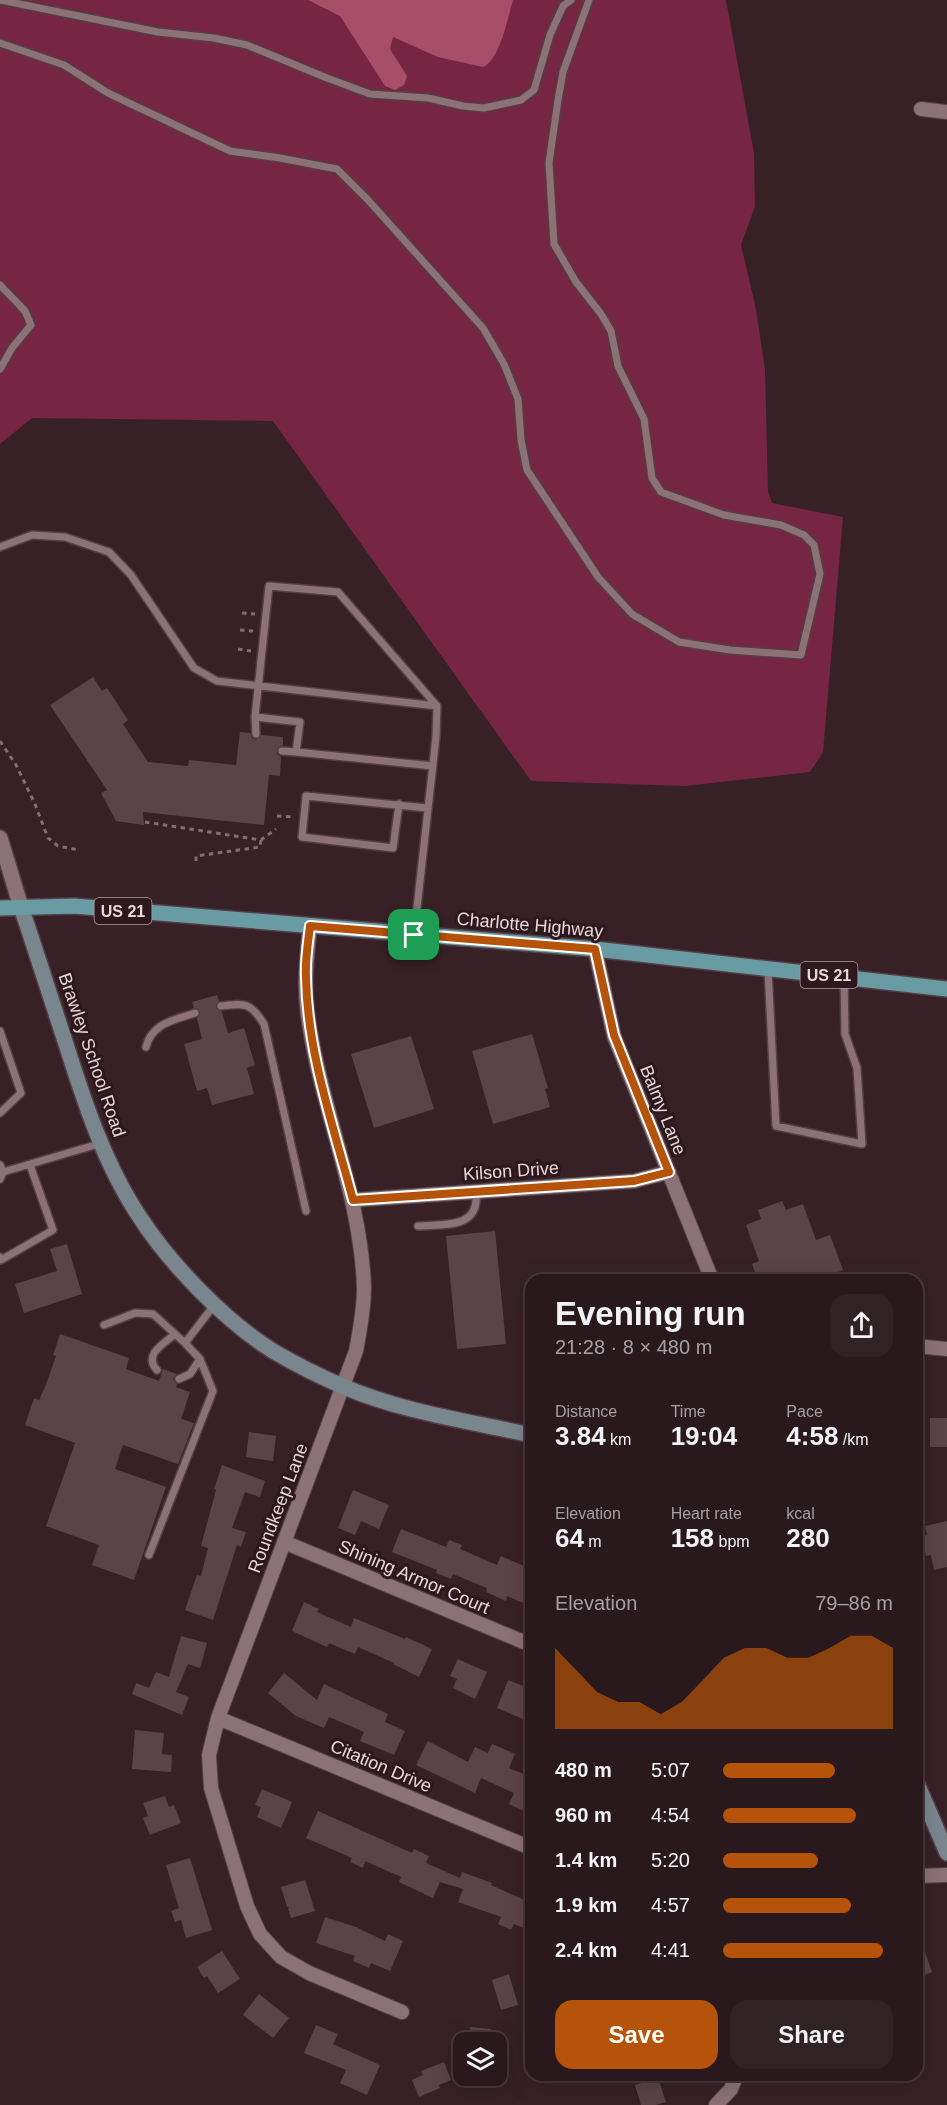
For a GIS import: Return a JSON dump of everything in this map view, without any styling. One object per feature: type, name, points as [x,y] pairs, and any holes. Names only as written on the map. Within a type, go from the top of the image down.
[{"type":"main road","name":"Charlotte Highway","points":[[0,908],[74,906],[595,949],[947,989]]},
{"type":"main road","name":"Brawley School Road","points":[[21,907],[82,1096],[110,1162],[139,1216],[177,1265],[234,1322],[272,1350],[343,1386],[423,1413],[525,1434]]},
{"type":"main road","points":[[923,1797],[947,1854]]},
{"type":"street","points":[[921,109],[947,112]]},
{"type":"street","points":[[0,838],[21,907]]},
{"type":"street","name":"Roundkeep Lane","points":[[310,926],[305,975],[307,1007],[313,1047],[353,1200],[363,1267],[363,1312],[356,1351],[218,1718],[209,1755],[211,1788],[247,1906],[261,1934],[281,1957],[309,1973],[402,2012]]},
{"type":"street","name":"Balmy Lane","points":[[595,949],[614,1035],[710,1274]]},
{"type":"street","name":"Kilson Drive","points":[[353,1200],[634,1181],[669,1172]]},
{"type":"street","points":[[923,1346],[947,1348]]},
{"type":"street","name":"Shining Armor Court","points":[[284,1542],[525,1642]]},
{"type":"street","name":"Citation Drive","points":[[218,1718],[525,1846]]},
{"type":"street","points":[[923,1876],[947,1875]]},
{"type":"street","points":[[717,2105],[731,2089],[734,2081]]},
{"type":"lane","points":[[0,0],[159,32],[214,38],[246,45],[370,94],[428,98],[484,108],[520,100],[534,90],[550,35],[564,6],[571,0]]},
{"type":"lane","points":[[0,43],[64,65],[108,93],[230,151],[336,169],[368,200],[483,328],[504,364],[518,399],[527,470],[598,577],[632,614],[679,642],[730,650],[801,655],[820,574],[814,545],[804,535],[781,525],[724,515],[661,492],[652,478],[644,419],[618,366],[611,331],[576,282],[554,244],[549,163],[556,111],[563,72],[589,0]]},
{"type":"lane","points":[[0,285],[25,311],[31,325],[12,348],[0,369]]},
{"type":"lane","points":[[0,547],[32,535],[65,537],[109,552],[131,574],[194,668],[217,681],[437,706]]},
{"type":"lane","points":[[256,734],[255,717],[269,586],[338,592],[437,706],[433,766],[414,935]]},
{"type":"lane","points":[[255,717],[300,722],[296,752]]},
{"type":"lane","points":[[282,751],[433,766]]},
{"type":"lane","points":[[399,804],[393,848],[302,837],[306,796],[399,804],[427,808]]},
{"type":"lane","points":[[768,968],[776,1126],[862,1144],[857,1068],[845,1034],[844,977]]},
{"type":"lane","points":[[220,1006],[243,1004],[250,1006],[264,1024],[306,1211]]},
{"type":"lane","points":[[146,1047],[148,1036],[163,1024],[195,1013]]},
{"type":"lane","points":[[0,1031],[21,1093],[0,1113]]},
{"type":"lane","points":[[0,1165],[2,1176],[102,1143]]},
{"type":"lane","points":[[0,1258],[53,1230],[30,1165]]},
{"type":"lane","points":[[418,1226],[464,1220],[473,1214],[477,1205],[476,1192]]},
{"type":"lane","points":[[185,1343],[215,1304]]},
{"type":"lane","points":[[104,1325],[135,1313],[153,1314],[200,1359],[213,1390],[150,1555]]},
{"type":"lane","points":[[157,1371],[151,1359],[155,1352],[175,1334]]},
{"type":"lane","points":[[179,1379],[190,1374],[200,1359]]},
{"type":"path","points":[[0,741],[16,765],[48,838],[58,846],[79,850]]},
{"type":"path","points":[[277,816],[304,819]]},
{"type":"path","points":[[145,822],[261,840],[276,829]]},
{"type":"path","points":[[196,861],[196,856],[260,847],[261,840]]},
{"type":"shaded area","points":[[0,0],[726,0],[754,153],[755,206],[741,245],[756,309],[765,370],[768,492],[772,503],[843,517],[823,752],[810,772],[685,786],[531,781],[273,421],[32,418],[0,444]]},
{"type":"shaded area","points":[[308,0],[513,0],[499,47],[489,63],[483,67],[438,57],[393,37],[390,49],[407,76],[404,85],[395,90],[385,86],[340,16]]},
{"type":"building","points":[[93,677],[102,691],[107,688],[128,720],[123,724],[148,762],[188,766],[189,760],[236,765],[240,732],[250,733],[256,740],[261,735],[283,737],[283,745],[277,750],[277,754],[281,757],[280,776],[269,775],[264,825],[143,812],[144,825],[116,821],[101,793],[107,790],[50,705]]},
{"type":"building","points":[[217,995],[219,1001],[216,1007],[222,1012],[228,1033],[244,1028],[255,1065],[247,1068],[254,1094],[212,1105],[207,1088],[197,1091],[184,1044],[202,1039],[197,1018],[200,1012],[194,1008],[192,1002]]},
{"type":"building","points":[[532,1034],[548,1088],[545,1089],[550,1107],[493,1124],[472,1051]]},
{"type":"building","points":[[411,1036],[434,1109],[374,1128],[351,1054]]},
{"type":"building","points":[[782,1201],[786,1210],[803,1204],[816,1240],[830,1235],[843,1270],[833,1274],[756,1274],[752,1264],[759,1261],[746,1225],[761,1219],[758,1210]]},
{"type":"building","points":[[495,1231],[506,1344],[457,1349],[446,1236]]},
{"type":"building","points":[[67,1244],[82,1294],[24,1313],[15,1284],[57,1271],[50,1249]]},
{"type":"building","points":[[60,1334],[129,1358],[126,1369],[159,1381],[163,1369],[177,1374],[173,1379],[177,1384],[176,1387],[190,1392],[181,1419],[194,1423],[178,1464],[123,1445],[115,1469],[166,1487],[134,1580],[92,1565],[99,1545],[46,1526],[75,1443],[25,1425],[34,1398],[39,1400],[45,1387],[56,1356],[53,1355]]},
{"type":"building","points":[[930,1418],[947,1418],[947,1447],[930,1447]]},
{"type":"building","points":[[249,1432],[276,1436],[273,1461],[246,1457]]},
{"type":"building","points":[[222,1465],[265,1481],[260,1497],[245,1492],[232,1528],[246,1532],[241,1547],[237,1545],[213,1620],[185,1610],[197,1575],[201,1576],[208,1548],[201,1546]]},
{"type":"building","points":[[353,1490],[389,1505],[379,1529],[361,1521],[355,1535],[338,1528]]},
{"type":"building","points":[[947,1521],[947,1567],[934,1570],[931,1555],[926,1556],[923,1541],[923,1536],[927,1535],[925,1526]]},
{"type":"building","points":[[401,1529],[446,1547],[449,1540],[462,1545],[460,1549],[497,1565],[501,1556],[525,1566],[525,1598],[523,1603],[507,1596],[506,1601],[486,1592],[487,1588],[453,1574],[451,1579],[436,1573],[437,1570],[392,1552]]},
{"type":"building","points":[[304,1602],[319,1609],[317,1612],[351,1627],[354,1618],[432,1649],[419,1677],[358,1647],[355,1654],[329,1643],[327,1647],[292,1631]]},
{"type":"building","points":[[181,1636],[207,1643],[200,1668],[188,1664],[176,1692],[189,1697],[182,1715],[132,1694],[136,1683],[149,1688],[156,1672],[169,1677]]},
{"type":"building","points":[[458,1659],[487,1672],[475,1699],[453,1688],[457,1679],[450,1676]]},
{"type":"building","points":[[284,1673],[317,1700],[324,1684],[388,1714],[385,1722],[405,1731],[394,1755],[360,1741],[364,1732],[329,1717],[324,1728],[296,1716],[268,1693]]},
{"type":"building","points":[[508,1680],[525,1687],[523,1719],[497,1708]]},
{"type":"building","points":[[135,1730],[164,1733],[162,1754],[172,1755],[171,1772],[132,1769]]},
{"type":"building","points":[[428,1741],[468,1762],[475,1747],[488,1753],[492,1744],[515,1754],[509,1768],[525,1775],[525,1812],[509,1804],[514,1793],[481,1778],[475,1793],[416,1765]]},
{"type":"building","points":[[262,1789],[292,1802],[281,1828],[257,1817],[261,1807],[255,1805]]},
{"type":"building","points":[[165,1796],[169,1807],[174,1805],[181,1823],[150,1835],[143,1818],[148,1816],[143,1803]]},
{"type":"building","points":[[318,1811],[412,1853],[414,1849],[429,1856],[426,1863],[460,1878],[462,1872],[492,1883],[491,1885],[525,1900],[525,1929],[514,1924],[511,1930],[498,1924],[501,1917],[458,1902],[463,1889],[440,1882],[433,1898],[399,1882],[401,1877],[365,1861],[363,1868],[350,1862],[352,1858],[306,1838]]},
{"type":"building","points":[[190,1858],[212,1930],[186,1938],[181,1920],[175,1922],[171,1911],[179,1908],[166,1865]]},
{"type":"building","points":[[305,1880],[315,1911],[291,1918],[288,1908],[290,1907],[287,1907],[281,1887]]},
{"type":"building","points":[[325,1917],[356,1927],[385,1941],[388,1934],[403,1941],[390,1971],[371,1963],[369,1968],[353,1961],[355,1956],[316,1943]]},
{"type":"building","points":[[923,1946],[932,1972],[923,1975]]},
{"type":"building","points":[[222,1951],[240,1979],[218,1993],[207,1976],[204,1978],[197,1967]]},
{"type":"building","points":[[509,1974],[518,2005],[501,2010],[492,1980]]},
{"type":"building","points":[[259,1994],[289,2018],[273,2038],[243,2015]]},
{"type":"building","points":[[316,2025],[338,2034],[333,2044],[380,2065],[367,2095],[340,2083],[346,2070],[304,2053]]},
{"type":"building","points":[[470,2027],[491,2029],[491,2032],[470,2032]]},
{"type":"building","points":[[444,2062],[451,2080],[439,2085],[440,2088],[419,2097],[412,2080],[423,2075],[421,2071]]},
{"type":"building","points":[[659,2081],[666,2102],[641,2105],[635,2085]]},
{"type":"route","points":[[310,926],[414,935],[595,949],[614,1035],[669,1172],[634,1181],[353,1200],[313,1047],[305,975],[310,926]]}]
